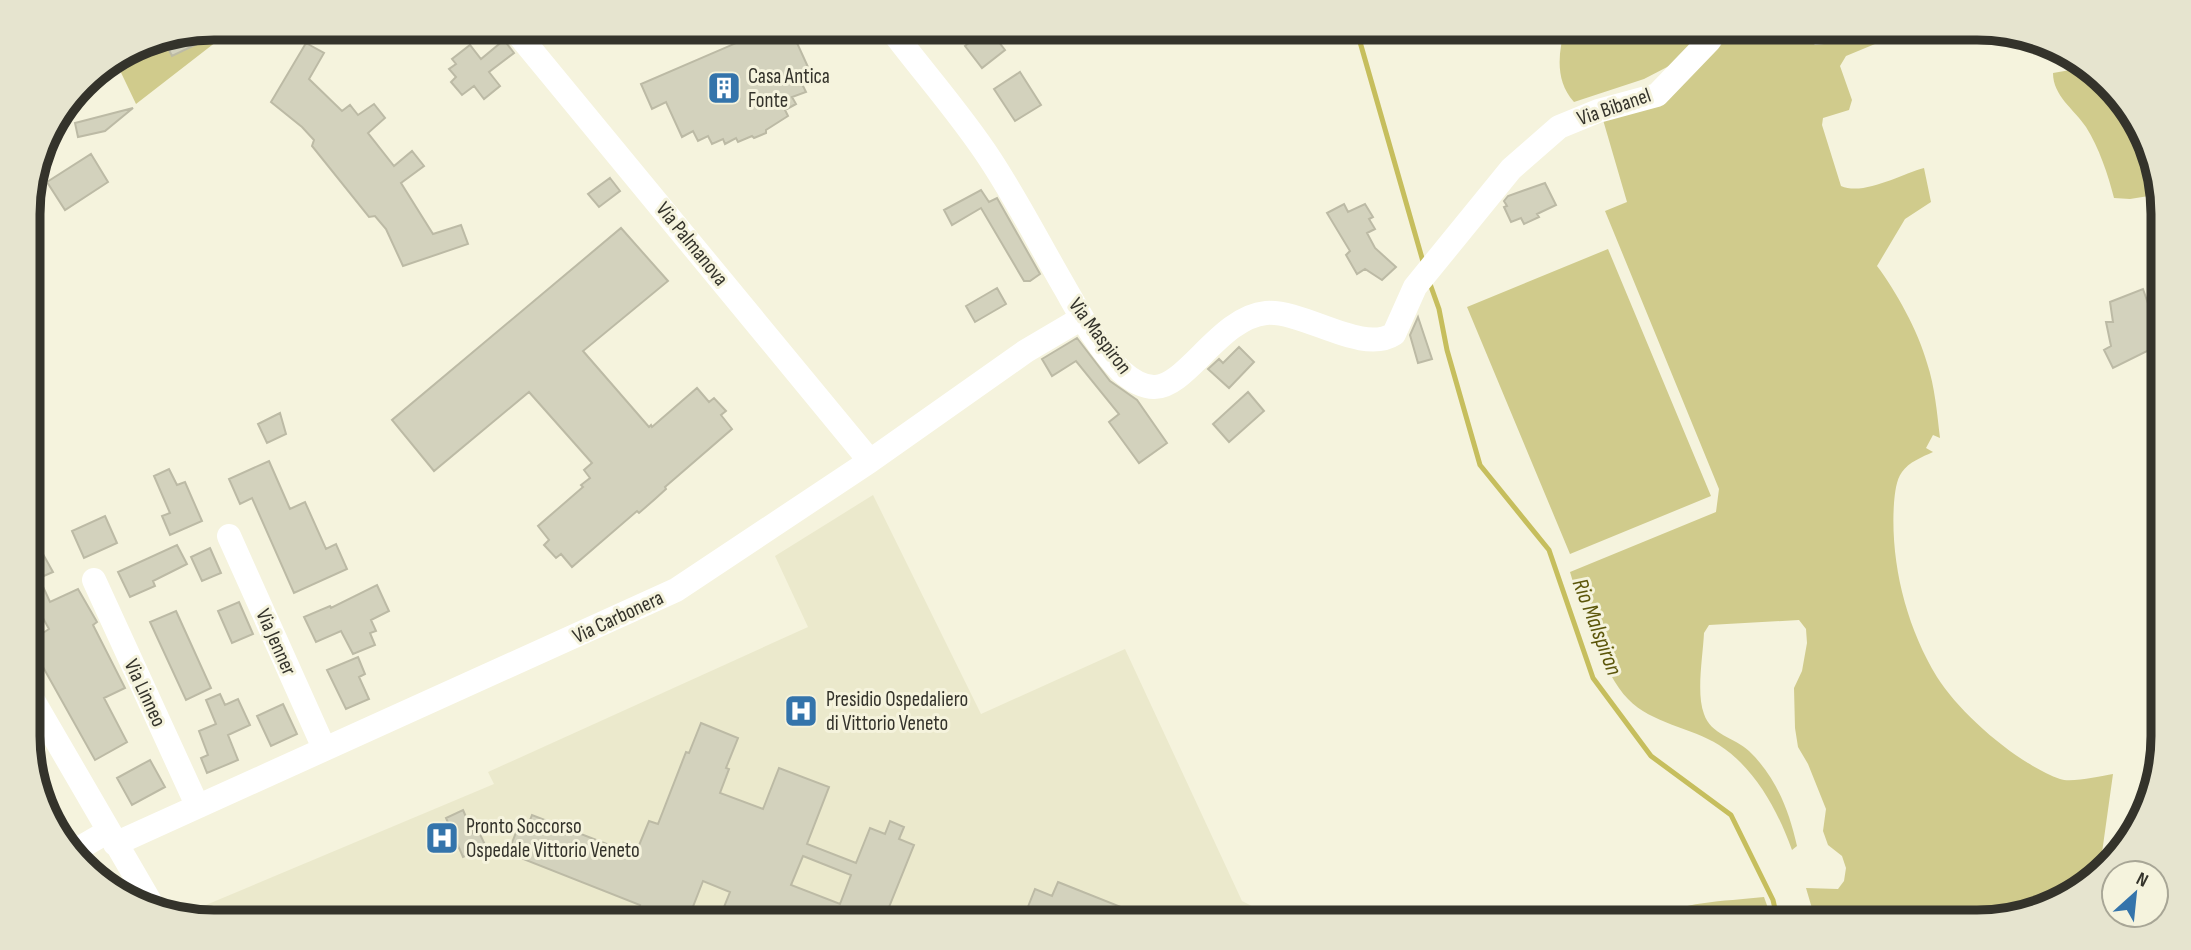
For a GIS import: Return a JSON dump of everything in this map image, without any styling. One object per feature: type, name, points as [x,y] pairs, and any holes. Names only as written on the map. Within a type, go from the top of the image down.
[{"type":"street","name":"Via Bibanel","points":[[1450,244],[1511,169],[1559,127],[1598,111],[1657,95],[1710,40]]},
{"type":"street","name":"Via Palmanova","points":[[524,41],[870,461]]},
{"type":"street","name":"Via Maspiron","points":[[900,41],[991,159],[1082,318],[1121,371],[1143,386],[1154,387],[1174,381],[1213,343],[1244,320],[1257,314],[1294,316],[1376,340],[1390,337],[1398,330],[1415,287],[1450,244]]},
{"type":"street","name":"Via Carbonera","points":[[82,849],[197,806],[676,590],[870,461],[1026,351],[1082,318]]},
{"type":"street","name":"Via Jenner","points":[[229,536],[324,748]]},
{"type":"street","name":"Via Linneo","points":[[94,580],[197,806]]},
{"type":"street","points":[[40,713],[147,896]]},
{"type":"shaded area","points":[[1563,40],[1698,40],[1671,65],[1644,79],[1574,102],[1561,76]]},
{"type":"shaded area","points":[[1713,40],[1810,40],[1815,45],[1824,44],[1828,40],[1895,40],[1875,44],[1846,56],[1840,66],[1852,100],[1849,110],[1823,118],[1822,125],[1841,186],[1871,186],[1924,168],[1931,202],[1905,219],[1877,266],[1906,312],[1923,351],[1934,391],[1940,438],[1933,435],[1926,448],[1933,452],[1908,465],[1897,483],[1893,525],[1902,593],[1917,637],[1937,677],[1960,707],[1992,737],[2026,762],[2060,779],[2078,780],[2113,774],[2101,858],[2054,892],[2033,901],[1988,909],[1812,909],[1806,888],[1838,889],[1844,881],[1846,868],[1842,856],[1828,845],[1823,831],[1826,809],[1808,764],[1798,747],[1794,688],[1802,671],[1807,643],[1806,629],[1799,620],[1709,625],[1704,633],[1700,685],[1707,721],[1717,731],[1749,751],[1774,783],[1794,833],[1797,846],[1792,850],[1780,820],[1764,792],[1744,766],[1708,739],[1648,714],[1628,699],[1610,674],[1594,639],[1570,572],[1716,512],[1719,489],[1605,211],[1627,202],[1601,113],[1635,108]]},
{"type":"shaded area","points":[[217,41],[136,104],[119,69],[137,58],[169,46]]},
{"type":"shaded area","points":[[2073,70],[2100,91],[2115,108],[2138,148],[2149,196],[2114,198],[2103,161],[2091,135],[2056,89],[2053,73]]},
{"type":"shaded area","points":[[1608,249],[1711,496],[1570,554],[1467,307]]},
{"type":"shaded area","name":"Presidio Ospedaliero di Vittorio Veneto","points":[[873,495],[981,714],[1125,649],[1242,901],[1258,909],[198,908],[494,784],[488,772],[808,627],[775,556]]},
{"type":"shaded area","points":[[1764,897],[1768,909],[1677,909],[1718,901]]},
{"type":"building","points":[[503,41],[514,53],[489,72],[500,86],[484,99],[474,86],[462,95],[451,82],[456,77],[449,69],[456,64],[452,59],[470,45],[481,59]]},
{"type":"building","name":"Casa Antica Fonte","points":[[742,41],[802,41],[797,43],[813,78],[801,82],[806,92],[792,97],[796,104],[785,110],[788,116],[766,130],[766,133],[738,142],[736,138],[725,144],[723,139],[712,144],[708,136],[698,141],[693,131],[682,137],[666,102],[652,109],[641,84]]},
{"type":"building","points":[[972,41],[998,41],[1005,50],[982,68],[965,46]]},
{"type":"building","points":[[196,42],[197,44],[172,56],[167,47]]},
{"type":"building","points":[[306,43],[324,53],[309,79],[342,111],[350,105],[358,115],[374,104],[385,118],[368,133],[394,166],[412,151],[424,166],[401,183],[433,234],[461,225],[468,244],[403,266],[386,229],[375,216],[369,217],[312,146],[314,140],[271,102]]},
{"type":"building","points":[[1020,72],[1041,105],[1015,121],[994,89]]},
{"type":"building","points":[[133,108],[105,131],[78,137],[75,123]]},
{"type":"building","points":[[91,154],[108,182],[65,210],[47,182]]},
{"type":"building","points":[[610,178],[620,191],[599,207],[588,194]]},
{"type":"building","points":[[1545,183],[1556,205],[1524,224],[1521,218],[1511,222],[1504,207],[1507,206],[1504,201],[1508,196]]},
{"type":"building","points":[[981,190],[989,202],[997,198],[1040,274],[1030,281],[1024,281],[981,208],[952,225],[944,210]]},
{"type":"building","points":[[1344,204],[1348,212],[1365,204],[1373,217],[1369,219],[1375,229],[1367,233],[1375,248],[1396,267],[1382,280],[1365,269],[1357,274],[1346,255],[1350,251],[1327,213]]},
{"type":"building","points":[[621,228],[668,281],[583,351],[649,427],[697,388],[709,402],[714,398],[726,411],[721,415],[732,429],[639,513],[637,511],[572,567],[561,554],[556,558],[544,545],[549,540],[538,526],[583,487],[581,485],[590,478],[584,470],[592,463],[529,392],[434,471],[392,420]]},
{"type":"building","points":[[997,288],[1006,304],[975,322],[966,306]]},
{"type":"building","points":[[2143,289],[2151,312],[2151,349],[2113,368],[2104,350],[2111,346],[2106,322],[2113,322],[2110,302]]},
{"type":"building","points":[[1418,317],[1432,359],[1418,363],[1410,335]]},
{"type":"building","points":[[1077,338],[1110,381],[1137,400],[1167,443],[1139,463],[1109,422],[1119,414],[1076,361],[1052,376],[1042,359]]},
{"type":"building","points":[[1239,347],[1254,362],[1229,388],[1208,369],[1219,359],[1223,363]]},
{"type":"building","points":[[1248,392],[1264,411],[1229,442],[1213,424]]},
{"type":"building","points":[[280,413],[286,434],[267,443],[258,424]]},
{"type":"building","points":[[269,461],[290,509],[305,502],[326,549],[336,544],[347,569],[294,593],[252,498],[240,504],[229,479]]},
{"type":"building","points":[[169,469],[177,485],[185,482],[202,521],[170,535],[162,516],[170,513],[154,476]]},
{"type":"building","points":[[105,516],[117,543],[84,558],[72,531]]},
{"type":"building","points":[[177,545],[187,564],[153,581],[155,586],[130,597],[118,572]]},
{"type":"building","points":[[210,548],[221,573],[202,581],[191,557]]},
{"type":"building","points":[[40,549],[53,572],[40,577]]},
{"type":"building","points":[[40,581],[50,602],[78,589],[97,622],[93,625],[125,688],[104,698],[127,742],[95,760],[40,662],[40,635],[49,629],[40,613]]},
{"type":"building","points":[[377,585],[389,611],[371,620],[376,631],[370,633],[375,645],[353,654],[341,631],[316,642],[304,617],[330,606],[331,608]]},
{"type":"building","points":[[239,602],[253,634],[232,643],[218,611]]},
{"type":"building","points":[[176,611],[211,688],[186,700],[150,622]]},
{"type":"building","points":[[358,657],[365,674],[359,677],[369,699],[346,709],[327,670]]},
{"type":"building","points":[[220,694],[225,705],[238,699],[250,725],[228,735],[238,760],[207,773],[201,758],[208,755],[199,731],[216,724],[206,700]]},
{"type":"building","points":[[283,704],[297,734],[271,746],[257,716]]},
{"type":"building","points":[[701,723],[738,738],[720,793],[763,809],[779,768],[829,787],[807,844],[856,863],[870,828],[885,834],[890,821],[904,827],[899,839],[914,845],[888,910],[723,910],[730,892],[703,881],[692,910],[638,910],[640,905],[508,853],[517,830],[525,833],[532,815],[635,855],[649,821],[658,824],[686,752],[689,753]],"holes":[[[803,856],[851,875],[840,904],[791,885]]]},
{"type":"building","points":[[150,760],[165,787],[132,805],[117,778]]},
{"type":"building","points":[[463,810],[473,833],[478,830],[486,847],[463,857],[446,818]]},
{"type":"building","points":[[1058,882],[1121,907],[1120,909],[1027,910],[1035,889],[1052,896]]},
{"type":"waterway","name":"Rio Malspiron","points":[[1360,40],[1424,265]]},
{"type":"waterway","name":"Rio Malspiron","points":[[1429,281],[1439,309],[1447,350],[1480,465],[1549,550],[1593,678],[1651,756],[1731,815],[1775,909]]},
{"type":"place","name":"Casa Antica Fonte","points":[[724,88]]},
{"type":"place","name":"Presidio Ospedaliero di Vittorio Veneto","points":[[801,711]]},
{"type":"place","name":"Pronto Soccorso Ospedale Vittorio Veneto","points":[[442,838]]}]
